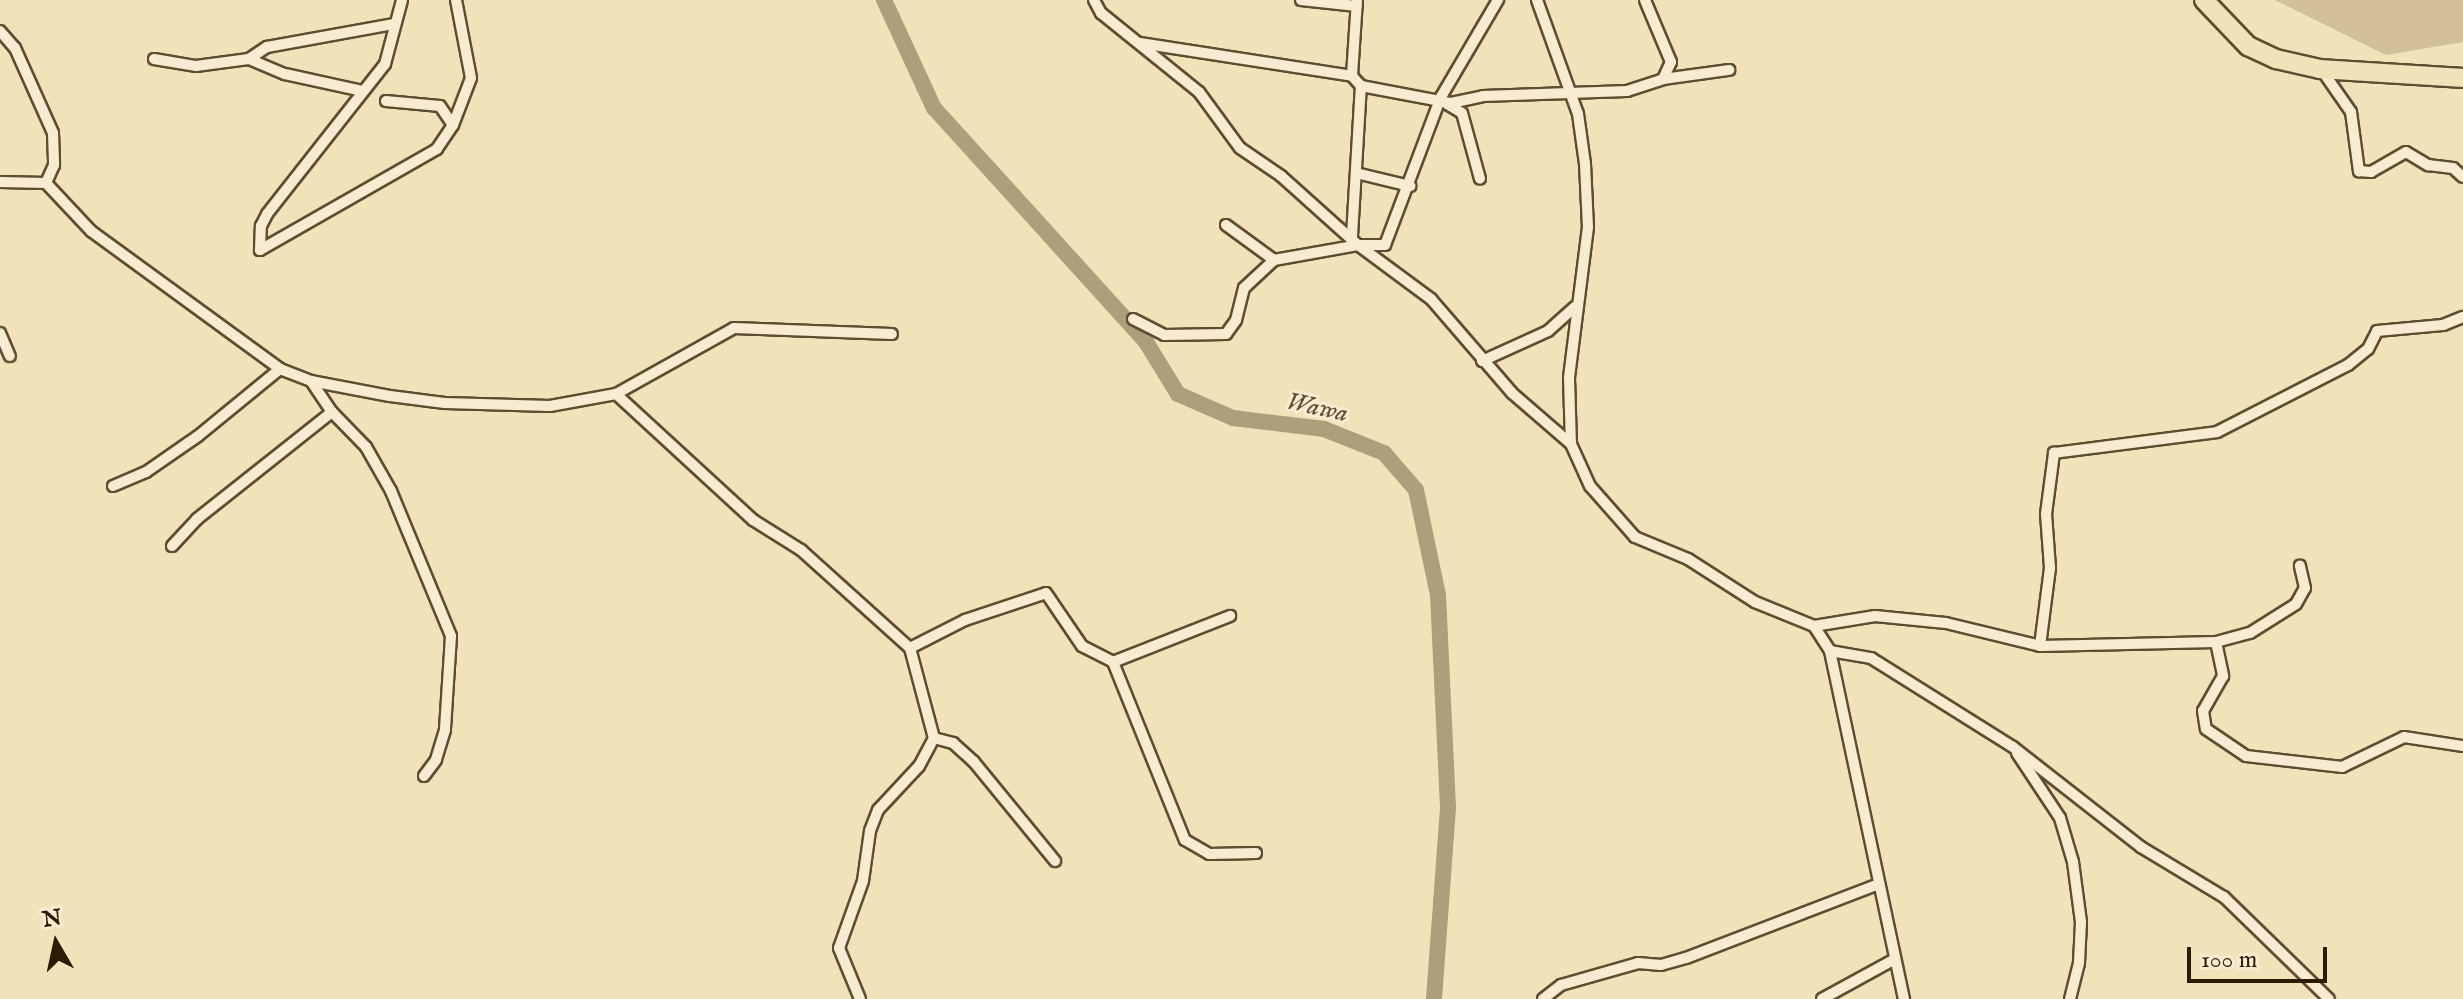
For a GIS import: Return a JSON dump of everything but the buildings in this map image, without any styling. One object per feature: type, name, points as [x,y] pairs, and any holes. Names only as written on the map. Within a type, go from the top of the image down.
[{"type":"highway","points":[[2204,0],[2248,46],[2276,59],[2320,69],[2463,78]]},
{"type":"street","points":[[402,0],[393,24],[385,64],[267,214],[261,226],[260,250],[437,149],[453,125],[471,78],[456,0]]},
{"type":"street","points":[[1094,0],[1101,13],[1199,92],[1240,148],[1431,299],[1482,361],[1571,444],[1590,486],[1635,537],[1688,559],[1755,602],[1814,626],[1875,616],[1932,621],[2040,646],[2216,642],[2250,633],[2296,604],[2305,588],[2300,566]]},
{"type":"street","points":[[1301,0],[1357,3],[1352,76]]},
{"type":"street","points":[[1133,319],[1164,335],[1226,334],[1236,320],[1244,288],[1274,260],[1355,240],[1385,245],[1443,102],[1498,0]]},
{"type":"street","points":[[1537,0],[1571,92],[1585,164],[1588,227],[1575,307],[1571,444]]},
{"type":"street","points":[[1645,0],[1671,62],[1663,79]]},
{"type":"street","points":[[154,59],[196,66],[249,59],[267,47],[393,24]]},
{"type":"street","points":[[0,31],[15,48],[53,133],[54,165],[46,183]]},
{"type":"street","points":[[1139,43],[1352,76],[1361,86],[1443,102],[1627,91],[1663,79],[1729,70]]},
{"type":"street","points":[[249,59],[285,74],[363,91]]},
{"type":"street","points":[[2320,69],[2351,112],[2359,171],[2371,172],[2406,152],[2428,165],[2453,168],[2463,177]]},
{"type":"street","points":[[1355,240],[1361,86]]},
{"type":"street","points":[[386,101],[440,106],[453,125]]},
{"type":"street","points":[[1443,102],[1471,136],[1480,179]]},
{"type":"street","points":[[1356,173],[1410,186]]},
{"type":"street","points":[[0,182],[46,183],[103,241],[280,369],[311,381],[445,403],[550,406],[616,394],[734,328],[892,334]]},
{"type":"street","points":[[1226,225],[1274,260]]},
{"type":"street","points":[[1482,361],[1548,331],[1575,307]]},
{"type":"street","points":[[2040,646],[2050,568],[2046,514],[2054,453],[2217,432],[2348,365],[2368,349],[2377,331],[2443,325],[2463,317]]},
{"type":"street","points":[[0,333],[10,356]]},
{"type":"street","points":[[113,486],[146,472],[198,436],[280,369]]},
{"type":"street","points":[[311,381],[332,412],[366,447],[391,491],[451,636],[445,730],[436,760],[424,776]]},
{"type":"street","points":[[616,394],[753,520],[811,559],[910,648],[934,738],[919,766],[878,810],[863,881],[843,926],[839,948],[860,999]]},
{"type":"street","points":[[172,546],[197,519],[332,412]]},
{"type":"street","points":[[910,648],[1036,593],[1046,593],[1082,646],[1113,662],[1185,840],[1209,854],[1256,853]]},
{"type":"street","points":[[1113,662],[1230,616]]},
{"type":"street","points":[[1814,626],[1830,651],[1904,999]]},
{"type":"street","points":[[2216,642],[2223,676],[2203,711],[2206,729],[2246,756],[2342,767],[2404,737],[2463,746]]},
{"type":"street","points":[[1830,651],[1871,658],[2013,747],[2141,847],[2224,897],[2329,999]]},
{"type":"street","points":[[934,738],[953,743],[974,762],[1055,861]]},
{"type":"street","points":[[2013,747],[2060,818],[2073,862],[2081,922],[2079,963],[2070,999]]},
{"type":"street","points":[[1543,999],[1561,985],[1638,963],[1661,965],[1686,958],[1879,884]]},
{"type":"street","points":[[1822,999],[1895,959]]},
{"type":"shaded area","points":[[2275,0],[2463,0],[2463,42],[2386,55]]},
{"type":"waterway","name":"Wawa","points":[[884,0],[934,108],[1146,342],[1178,394],[1233,418],[1324,429],[1384,453],[1416,490],[1438,595],[1448,808],[1434,999]]}]
